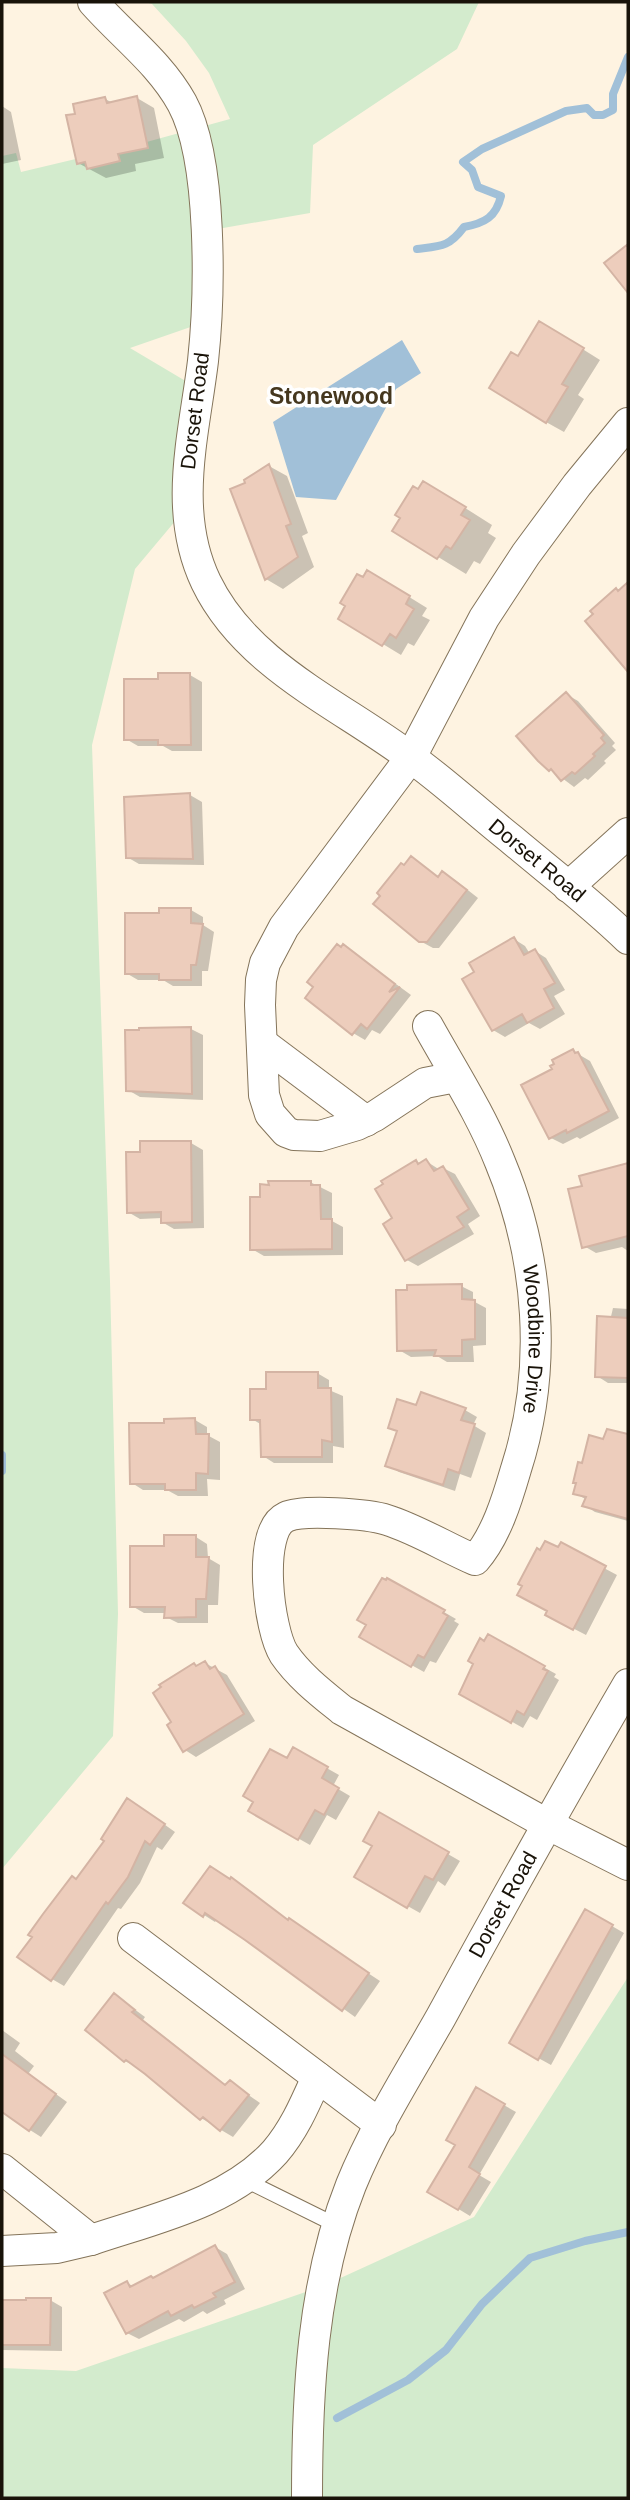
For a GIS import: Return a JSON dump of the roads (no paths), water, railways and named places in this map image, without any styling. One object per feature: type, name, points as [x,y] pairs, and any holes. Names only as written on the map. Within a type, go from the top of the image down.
[{"type":"street","name":"Dorset Road","points":[[93,2],[146,55],[176,94],[193,129],[201,171],[206,230],[205,322],[187,480],[190,532],[200,569],[220,607],[250,642],[313,692],[411,757],[628,939]]},
{"type":"street","points":[[428,1026],[456,1077],[425,1083],[366,1121],[320,1136],[286,1132],[270,1114],[264,1096],[261,980],[273,944],[411,757],[457,666],[507,582],[570,495],[628,423]]},
{"type":"street","points":[[568,887],[628,833]]},
{"type":"street","points":[[262,1043],[366,1121]]},
{"type":"street","name":"Woodbine Drive","points":[[456,1077],[480,1118],[501,1163],[517,1209],[531,1270],[536,1361],[533,1399],[523,1448],[505,1504],[482,1553],[475,1560],[386,1520],[318,1512],[286,1517],[275,1527],[269,1545],[268,1582],[276,1634],[283,1652],[314,1687],[342,1710],[547,1824]]},
{"type":"street","name":"Dorset Road","points":[[307,2498],[309,2410],[314,2350],[323,2286],[351,2184],[547,1824],[628,1684]]},
{"type":"street","points":[[547,1824],[628,1865]]},
{"type":"street","points":[[133,1938],[381,2125]]},
{"type":"street","points":[[2,2251],[57,2248],[91,2240],[184,2209],[229,2189],[275,2152],[295,2125],[317,2077]]},
{"type":"street","points":[[2,2169],[91,2240]]},
{"type":"lane","points":[[243,2179],[338,2226]]},
{"type":"water","points":[[402,340],[421,373],[396,389],[336,500],[296,497],[273,422]]},
{"type":"waterway","points":[[417,249],[449,242],[464,227],[484,221],[496,209],[501,196],[478,187],[472,170],[463,162],[482,149],[566,111],[587,108],[594,115],[603,115],[613,110],[613,94],[628,57]]},
{"type":"waterway","points":[[2,1455],[2,1471]]},
{"type":"waterway","points":[[337,2418],[408,2380],[446,2350],[482,2304],[530,2258],[585,2241],[628,2232]]},
{"type":"district","name":"Stonewood","points":[[331,396]]}]
